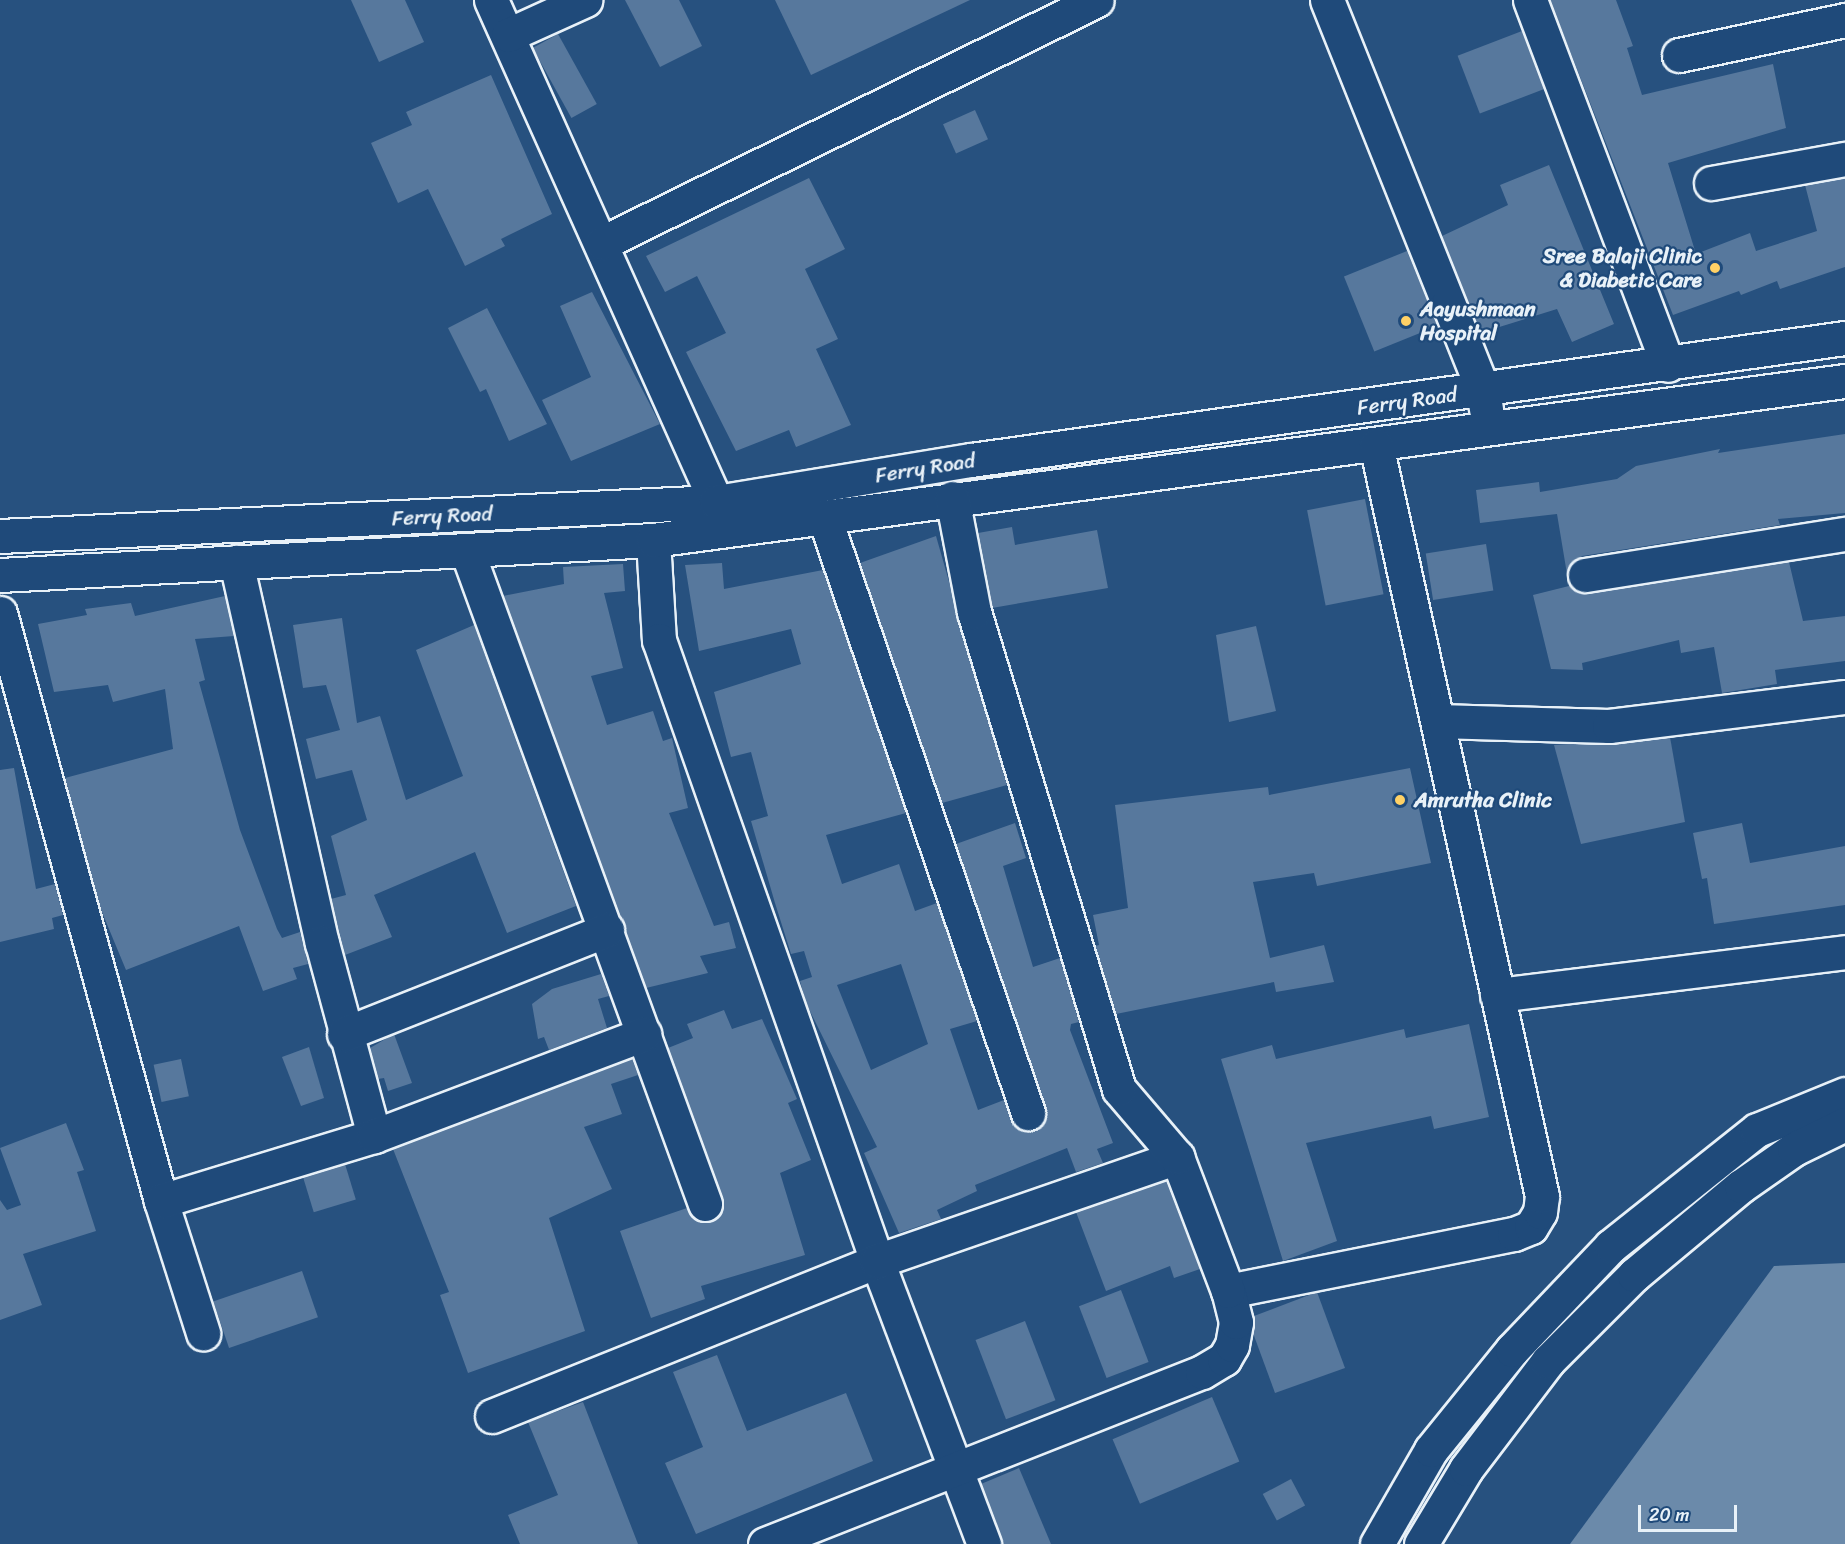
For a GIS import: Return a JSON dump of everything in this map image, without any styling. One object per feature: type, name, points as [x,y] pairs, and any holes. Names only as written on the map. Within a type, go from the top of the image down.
[{"type":"street","points":[[491,0],[602,243],[719,516]]},
{"type":"street","points":[[508,36],[585,0]]},
{"type":"street","points":[[602,243],[1097,0]]},
{"type":"street","points":[[1327,0],[1483,390],[1488,427]]},
{"type":"street","points":[[1530,0],[1668,365]]},
{"type":"street","points":[[1679,55],[1845,20]]},
{"type":"street","points":[[1711,183],[1845,159]]},
{"type":"street","name":"Ferry Road","points":[[0,575],[653,540],[719,516],[971,460],[1668,365],[1845,338]]},
{"type":"street","name":"Ferry Road","points":[[0,536],[719,516],[825,519],[963,497],[1376,445],[1488,427],[1845,381]]},
{"type":"street","points":[[1228,1292],[1531,1227],[1542,1196],[1376,445]]},
{"type":"street","points":[[765,1544],[1224,1359],[1236,1322],[1228,1292],[1177,1157],[1119,1089],[974,612],[963,497],[971,460]]},
{"type":"street","points":[[825,519],[1028,1113]]},
{"type":"street","points":[[1585,575],[1845,534]]},
{"type":"street","points":[[653,540],[659,640],[877,1261],[984,1544]]},
{"type":"street","points":[[466,551],[607,930],[705,1203]]},
{"type":"street","points":[[236,562],[344,1034],[374,1136]]},
{"type":"street","points":[[0,613],[161,1201],[203,1333]]},
{"type":"street","points":[[1438,721],[1609,726],[1845,697]]},
{"type":"street","points":[[344,1034],[607,930]]},
{"type":"street","points":[[1497,995],[1845,952]]},
{"type":"street","points":[[161,1201],[374,1136],[644,1034]]},
{"type":"street","points":[[1377,1544],[1431,1450],[1512,1350],[1611,1246],[1758,1130],[1845,1094]]},
{"type":"street","points":[[1421,1544],[1466,1469],[1548,1361],[1634,1275],[1741,1186],[1794,1149],[1845,1124]]},
{"type":"street","points":[[492,1416],[877,1261],[1177,1157]]},
{"type":"water","points":[[1845,1263],[1845,1544],[1570,1544],[1774,1266]]},
{"type":"building","points":[[351,0],[405,0],[424,42],[379,62]]},
{"type":"building","points":[[625,0],[679,0],[702,46],[660,67]]},
{"type":"building","points":[[775,0],[970,0],[811,75]]},
{"type":"building","points":[[1550,0],[1616,0],[1633,46],[1627,48],[1642,95],[1773,64],[1786,128],[1668,163],[1696,254],[1750,233],[1756,251],[1817,231],[1805,185],[1845,178],[1845,267],[1780,289],[1777,281],[1741,295],[1739,291],[1673,315]]},
{"type":"building","points":[[1522,31],[1544,89],[1480,114],[1458,56]]},
{"type":"building","points":[[558,34],[597,104],[571,118],[533,48]]},
{"type":"building","points":[[491,75],[552,214],[501,239],[505,246],[465,266],[428,189],[398,203],[371,143],[412,125],[406,112]]},
{"type":"building","points":[[975,110],[988,139],[956,153],[943,124]]},
{"type":"building","points":[[1549,165],[1614,324],[1572,342],[1557,309],[1480,333],[1442,236],[1508,205],[1500,185]]},
{"type":"building","points":[[809,178],[845,249],[805,269],[838,339],[816,349],[851,425],[796,447],[789,430],[736,451],[686,352],[726,333],[697,276],[665,292],[646,256]]},
{"type":"building","points":[[1407,251],[1437,326],[1374,352],[1344,276]]},
{"type":"building","points":[[592,292],[660,424],[571,461],[542,400],[591,377],[560,306]]},
{"type":"building","points":[[487,308],[547,424],[509,441],[486,389],[480,392],[448,328]]},
{"type":"building","points":[[1845,434],[1845,513],[1778,519],[1780,525],[1582,556],[1567,574],[1557,514],[1480,523],[1476,490],[1539,482],[1540,492],[1617,479],[1636,466],[1720,449],[1718,453]]},
{"type":"building","points":[[1365,499],[1384,594],[1326,605],[1307,510]]},
{"type":"building","points":[[1012,527],[1015,545],[1097,530],[1108,588],[992,608],[978,533]]},
{"type":"building","points":[[936,536],[1007,785],[942,803],[860,563]]},
{"type":"building","points":[[1486,544],[1493,590],[1433,600],[1426,554]]},
{"type":"building","points":[[1789,562],[1803,621],[1845,616],[1845,661],[1775,670],[1777,684],[1722,693],[1714,647],[1681,653],[1679,640],[1582,663],[1583,670],[1551,669],[1533,595],[1569,586],[1568,582],[1588,594]]},
{"type":"building","points":[[722,563],[724,589],[823,570],[906,813],[826,835],[842,884],[899,864],[915,911],[937,903],[977,1021],[950,1029],[978,1110],[1004,1100],[1015,1127],[1025,1131],[1042,1125],[1046,1107],[956,844],[1015,823],[1026,858],[1003,866],[1033,967],[1060,958],[1079,1022],[1071,1024],[1070,1030],[1113,1143],[1097,1149],[1103,1163],[1076,1172],[1067,1148],[975,1185],[977,1191],[937,1210],[941,1219],[899,1233],[864,1153],[877,1147],[806,1003],[800,981],[812,977],[804,951],[791,954],[775,903],[751,821],[768,816],[751,752],[731,757],[714,692],[801,664],[791,629],[699,651],[685,565]],"holes":[[[901,964],[928,1044],[871,1070],[837,985]]]},
{"type":"building","points":[[623,564],[625,591],[604,593],[623,668],[591,676],[607,725],[653,711],[663,741],[672,738],[688,808],[669,813],[714,926],[729,922],[736,948],[700,956],[708,973],[646,988],[503,596],[564,584],[563,567]]},
{"type":"building","points":[[225,596],[234,636],[195,639],[205,680],[199,682],[240,830],[277,929],[282,938],[300,932],[308,964],[293,968],[297,979],[263,991],[239,926],[126,970],[99,905],[65,778],[173,749],[165,689],[113,702],[108,685],[54,692],[38,624],[87,615],[85,609],[131,603],[135,616]]},
{"type":"building","points":[[342,618],[357,723],[380,716],[406,800],[463,776],[416,650],[474,625],[576,906],[507,933],[475,852],[374,895],[392,937],[345,955],[331,899],[346,895],[331,836],[367,820],[352,770],[316,779],[306,739],[340,730],[326,685],[303,688],[293,625]]},
{"type":"building","points":[[1256,626],[1276,711],[1229,722],[1216,635]]},
{"type":"building","points":[[1670,737],[1685,822],[1581,844],[1554,745]]},
{"type":"building","points":[[14,768],[36,889],[55,884],[63,915],[52,918],[54,929],[0,942],[0,770]]},
{"type":"building","points":[[1410,768],[1431,863],[1317,886],[1314,873],[1253,882],[1270,958],[1324,945],[1334,982],[1276,992],[1274,982],[1116,1014],[1095,946],[1099,945],[1093,915],[1128,908],[1115,805],[1268,787],[1269,795]]},
{"type":"building","points":[[1742,823],[1750,863],[1845,846],[1845,905],[1714,924],[1707,878],[1702,879],[1693,833]]},
{"type":"building","points":[[601,974],[609,996],[598,999],[607,1028],[549,1050],[544,1037],[538,1039],[532,1004],[552,989]]},
{"type":"building","points":[[724,1010],[732,1029],[762,1019],[797,1099],[788,1103],[811,1160],[780,1173],[805,1255],[701,1286],[705,1299],[651,1318],[620,1231],[687,1208],[701,1222],[720,1216],[723,1198],[668,1048],[693,1038],[687,1024]]},
{"type":"building","points":[[1469,1024],[1489,1117],[1434,1129],[1431,1116],[1306,1143],[1337,1241],[1283,1261],[1221,1059],[1272,1045],[1276,1059],[1404,1029],[1406,1038]]},
{"type":"building","points":[[394,1034],[412,1083],[388,1091],[384,1078],[378,1079],[370,1048]]},
{"type":"building","points":[[309,1047],[324,1098],[301,1106],[282,1057]]},
{"type":"building","points":[[181,1059],[189,1096],[162,1102],[154,1065]]},
{"type":"building","points":[[632,1059],[638,1075],[611,1084],[622,1114],[584,1127],[612,1189],[549,1218],[585,1331],[468,1373],[440,1295],[449,1292],[393,1149]]},
{"type":"building","points":[[66,1123],[84,1170],[77,1172],[96,1231],[23,1254],[42,1305],[0,1320],[0,1200],[7,1210],[21,1205],[0,1148]]},
{"type":"building","points":[[345,1164],[356,1199],[314,1212],[303,1177]]},
{"type":"building","points":[[1166,1181],[1200,1269],[1174,1278],[1170,1266],[1106,1291],[1076,1212]]},
{"type":"building","points":[[302,1271],[318,1317],[229,1348],[213,1302]]},
{"type":"building","points":[[1121,1290],[1149,1362],[1107,1378],[1079,1306]]},
{"type":"building","points":[[1317,1292],[1345,1368],[1275,1393],[1253,1333],[1254,1316]]},
{"type":"building","points":[[1025,1321],[1055,1400],[1006,1419],[976,1340]]},
{"type":"building","points":[[717,1355],[747,1431],[846,1393],[873,1461],[696,1534],[665,1463],[703,1447],[673,1372]]},
{"type":"building","points":[[1212,1397],[1239,1461],[1140,1504],[1113,1439]]},
{"type":"building","points":[[583,1402],[638,1544],[520,1544],[508,1515],[558,1495],[528,1422]]},
{"type":"building","points":[[1019,1468],[1051,1544],[1002,1544],[981,1484]]},
{"type":"building","points":[[1291,1479],[1305,1505],[1277,1521],[1263,1494]]},
{"type":"place","name":"Sree Balaji Clinic & Diabetic Care","points":[[1715,268]]},
{"type":"place","name":"Aayushmaan Hospital","points":[[1406,321]]},
{"type":"place","name":"Amrutha Clinic","points":[[1400,800]]}]
